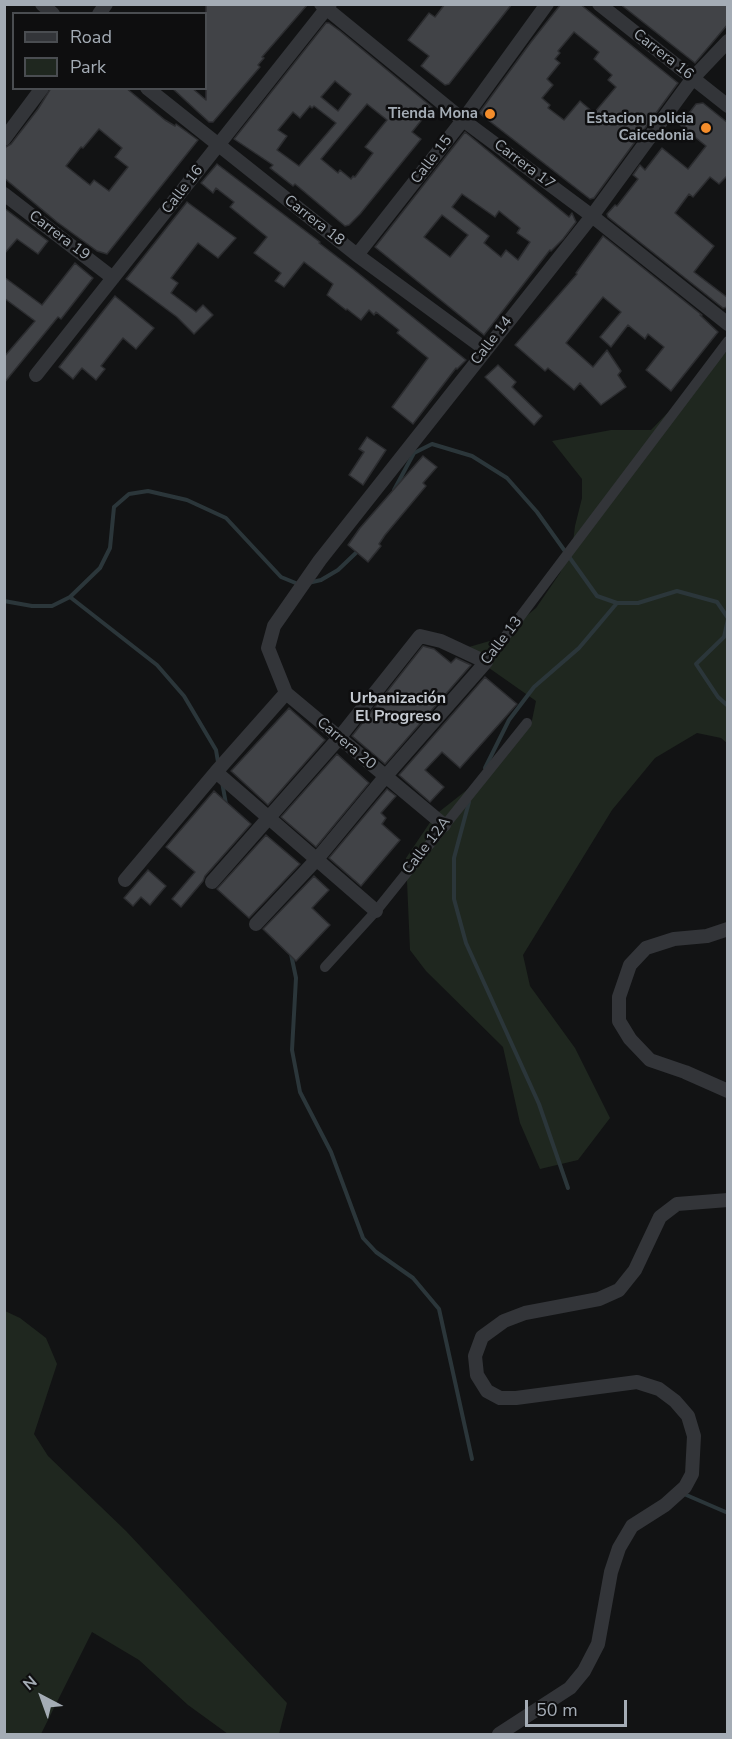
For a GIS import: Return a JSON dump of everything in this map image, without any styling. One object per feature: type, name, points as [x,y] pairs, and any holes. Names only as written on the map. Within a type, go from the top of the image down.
[{"type":"street","name":"Calle 15","points":[[357,255],[463,120],[547,4]]},
{"type":"street","name":"Carrera 16","points":[[599,4],[728,106]]},
{"type":"street","name":"Carrera 17","points":[[326,6],[463,120],[592,216],[728,324]]},
{"type":"street","name":"Calle 16","points":[[36,375],[326,6]]},
{"type":"street","name":"Calle 14","points":[[268,648],[274,626],[320,560],[592,216],[693,78],[728,41]]},
{"type":"street","points":[[4,138],[40,90]]},
{"type":"street","name":"Carrera 18","points":[[149,90],[357,255],[485,349]]},
{"type":"street","name":"Carrera 19","points":[[4,194],[113,278]]},
{"type":"street","name":"Calle 13","points":[[256,924],[317,859],[486,662],[728,341]]},
{"type":"street","points":[[212,882],[339,738],[420,636],[441,641],[486,662]]},
{"type":"street","name":"Carrera 20","points":[[268,648],[286,693],[444,825]]},
{"type":"street","points":[[126,880],[216,772],[286,693]]},
{"type":"street","name":"Calle 12A","points":[[325,967],[376,911],[527,723]]},
{"type":"street","points":[[216,772],[376,911]]},
{"type":"street","points":[[728,929],[707,936],[674,939],[646,948],[630,965],[619,997],[619,1021],[630,1039],[650,1060],[728,1091]]},
{"type":"street","points":[[499,1734],[570,1688],[584,1671],[598,1644],[611,1572],[619,1548],[632,1526],[665,1505],[685,1487],[692,1474],[694,1436],[688,1416],[675,1401],[658,1389],[637,1382],[500,1398],[487,1391],[477,1375],[475,1356],[482,1337],[504,1321],[525,1313],[598,1299],[619,1290],[634,1270],[660,1217],[677,1204],[728,1200]]},
{"type":"green space","points":[[727,351],[727,743],[721,738],[697,733],[655,758],[612,810],[523,955],[530,986],[575,1048],[610,1118],[578,1160],[540,1169],[520,1123],[503,1047],[426,971],[410,950],[406,858],[435,815],[491,771],[531,725],[536,701],[462,649],[500,638],[536,608],[560,573],[573,542],[582,498],[582,479],[552,441],[611,430],[651,430]]},
{"type":"green space","points":[[5,1311],[20,1318],[46,1338],[57,1364],[34,1434],[48,1456],[126,1531],[287,1703],[279,1734],[228,1734],[188,1705],[139,1660],[92,1632],[41,1734],[5,1734]]},
{"type":"building","points":[[206,4],[308,4],[262,57],[264,58],[258,65],[260,67],[213,122],[209,122],[174,90],[194,90],[206,100]]},
{"type":"building","points":[[445,4],[512,4],[449,84],[445,85],[421,66],[429,56],[408,40],[429,13],[435,17]]},
{"type":"building","points":[[561,4],[580,4],[678,83],[594,198],[590,199],[479,113]],"holes":[[[574,32],[599,52],[594,59],[612,75],[608,80],[616,87],[594,113],[580,101],[564,120],[548,108],[550,105],[542,98],[553,85],[547,79],[560,63],[555,59],[560,53],[558,51]]]},
{"type":"building","points":[[620,4],[728,4],[728,24],[695,63]]},
{"type":"building","points":[[326,23],[340,31],[432,107],[412,132],[421,139],[360,214],[345,226],[295,184],[293,186],[270,168],[273,165],[234,139]],"holes":[[[335,81],[351,94],[338,111],[321,97]],[[367,104],[387,120],[365,147],[373,153],[355,177],[351,179],[340,170],[338,173],[321,159]],[[310,106],[312,108],[314,106],[336,123],[299,166],[277,150],[287,136],[278,130],[293,112],[300,118]]]},
{"type":"building","points":[[50,90],[128,90],[165,120],[175,126],[176,124],[198,140],[107,254],[97,251],[57,222],[4,178],[4,148],[11,144]],"holes":[[[99,129],[122,148],[115,157],[128,167],[109,191],[94,180],[90,185],[66,166]]]},
{"type":"building","points":[[703,103],[728,123],[728,175],[719,184],[710,177],[693,197],[689,194],[675,213],[714,246],[694,272],[728,298],[728,307],[723,308],[607,214],[615,205],[617,206],[638,179],[633,175],[640,165],[645,170],[662,148],[688,169],[706,146],[680,125],[696,104]]},
{"type":"building","points":[[465,132],[569,217],[572,213],[576,222],[563,239],[550,250],[484,335],[375,247]],"holes":[[[462,194],[495,217],[499,211],[520,228],[517,233],[530,242],[518,260],[506,250],[501,257],[484,243],[489,236],[452,207]],[[442,215],[468,235],[450,257],[424,237]]]},
{"type":"building","points":[[217,164],[320,242],[466,360],[456,368],[413,424],[392,407],[428,358],[397,333],[399,330],[376,312],[374,315],[369,310],[361,320],[346,310],[327,295],[333,284],[304,262],[284,287],[275,281],[281,273],[254,253],[267,237],[230,207],[234,202],[216,188],[213,193],[201,183]]},
{"type":"building","points":[[187,202],[236,238],[218,258],[198,243],[171,278],[178,283],[171,293],[196,312],[203,305],[213,315],[194,334],[177,317],[126,279]]},
{"type":"building","points":[[4,208],[48,241],[38,254],[17,239],[4,254]]},
{"type":"building","points":[[603,236],[702,315],[700,315],[718,332],[671,391],[646,370],[664,347],[648,334],[645,339],[628,325],[611,347],[600,337],[621,312],[603,297],[566,343],[593,367],[607,350],[621,371],[618,375],[626,387],[601,405],[580,383],[574,390],[548,368],[545,371],[515,345],[577,274]]},
{"type":"building","points":[[75,263],[93,278],[61,319],[58,317],[4,383],[4,357],[35,321],[4,298],[4,277],[42,305]]},
{"type":"building","points":[[115,296],[154,328],[136,349],[123,338],[101,366],[105,369],[96,380],[82,368],[73,379],[59,367]]},
{"type":"building","points":[[498,365],[516,382],[512,387],[542,416],[534,425],[485,377]]},
{"type":"building","points":[[367,437],[386,450],[363,485],[349,475],[364,452],[359,449]]},
{"type":"building","points":[[423,456],[437,467],[423,483],[426,486],[385,535],[379,544],[381,546],[368,562],[348,545]]},
{"type":"building","points":[[423,646],[434,649],[451,663],[456,658],[471,665],[385,764],[352,736]]},
{"type":"building","points":[[485,677],[517,704],[460,768],[442,752],[425,770],[444,787],[430,802],[399,775]]},
{"type":"building","points":[[289,708],[325,740],[268,805],[231,771]]},
{"type":"building","points":[[337,754],[369,783],[316,847],[281,817]]},
{"type":"building","points":[[387,789],[396,796],[381,813],[386,818],[382,824],[400,840],[361,886],[329,858]]},
{"type":"building","points":[[214,791],[251,824],[181,907],[172,899],[195,872],[166,847]]},
{"type":"building","points":[[266,835],[300,864],[249,918],[217,889]]},
{"type":"building","points":[[148,870],[166,886],[150,905],[141,897],[133,906],[124,898]]},
{"type":"building","points":[[314,876],[329,890],[312,908],[330,925],[296,961],[263,929]]},
{"type":"waterway","points":[[394,490],[414,453],[432,444],[472,456],[507,478],[537,512],[597,596],[617,603],[638,603],[677,591],[717,602],[728,618]]},
{"type":"waterway","points":[[4,601],[32,606],[52,606],[70,597],[100,568],[110,548],[114,507],[129,494],[148,491],[187,500],[226,518],[281,577],[298,584]]},
{"type":"waterway","points":[[308,583],[321,580],[338,570],[359,550]]},
{"type":"waterway","points":[[70,597],[157,665],[184,696],[216,750],[218,762]]},
{"type":"waterway","points":[[485,768],[509,720],[534,687],[579,648],[617,603]]},
{"type":"waterway","points":[[728,619],[724,637],[696,664],[718,697],[728,706]]},
{"type":"waterway","points":[[222,782],[226,804]]},
{"type":"waterway","points":[[469,802],[454,858],[454,899],[466,943],[539,1104],[568,1188]]},
{"type":"waterway","points":[[291,954],[296,978],[292,1050],[300,1092],[331,1152],[363,1238],[376,1252],[413,1278],[439,1309],[472,1459]]},
{"type":"waterway","points":[[684,1494],[728,1513]]},
{"type":"place","name":"Tienda Mona","points":[[490,114]]},
{"type":"place","name":"Estacion policia Caicedonia","points":[[706,128]]},
{"type":"district","name":"Urbanización El Progreso","points":[[398,708]]}]
